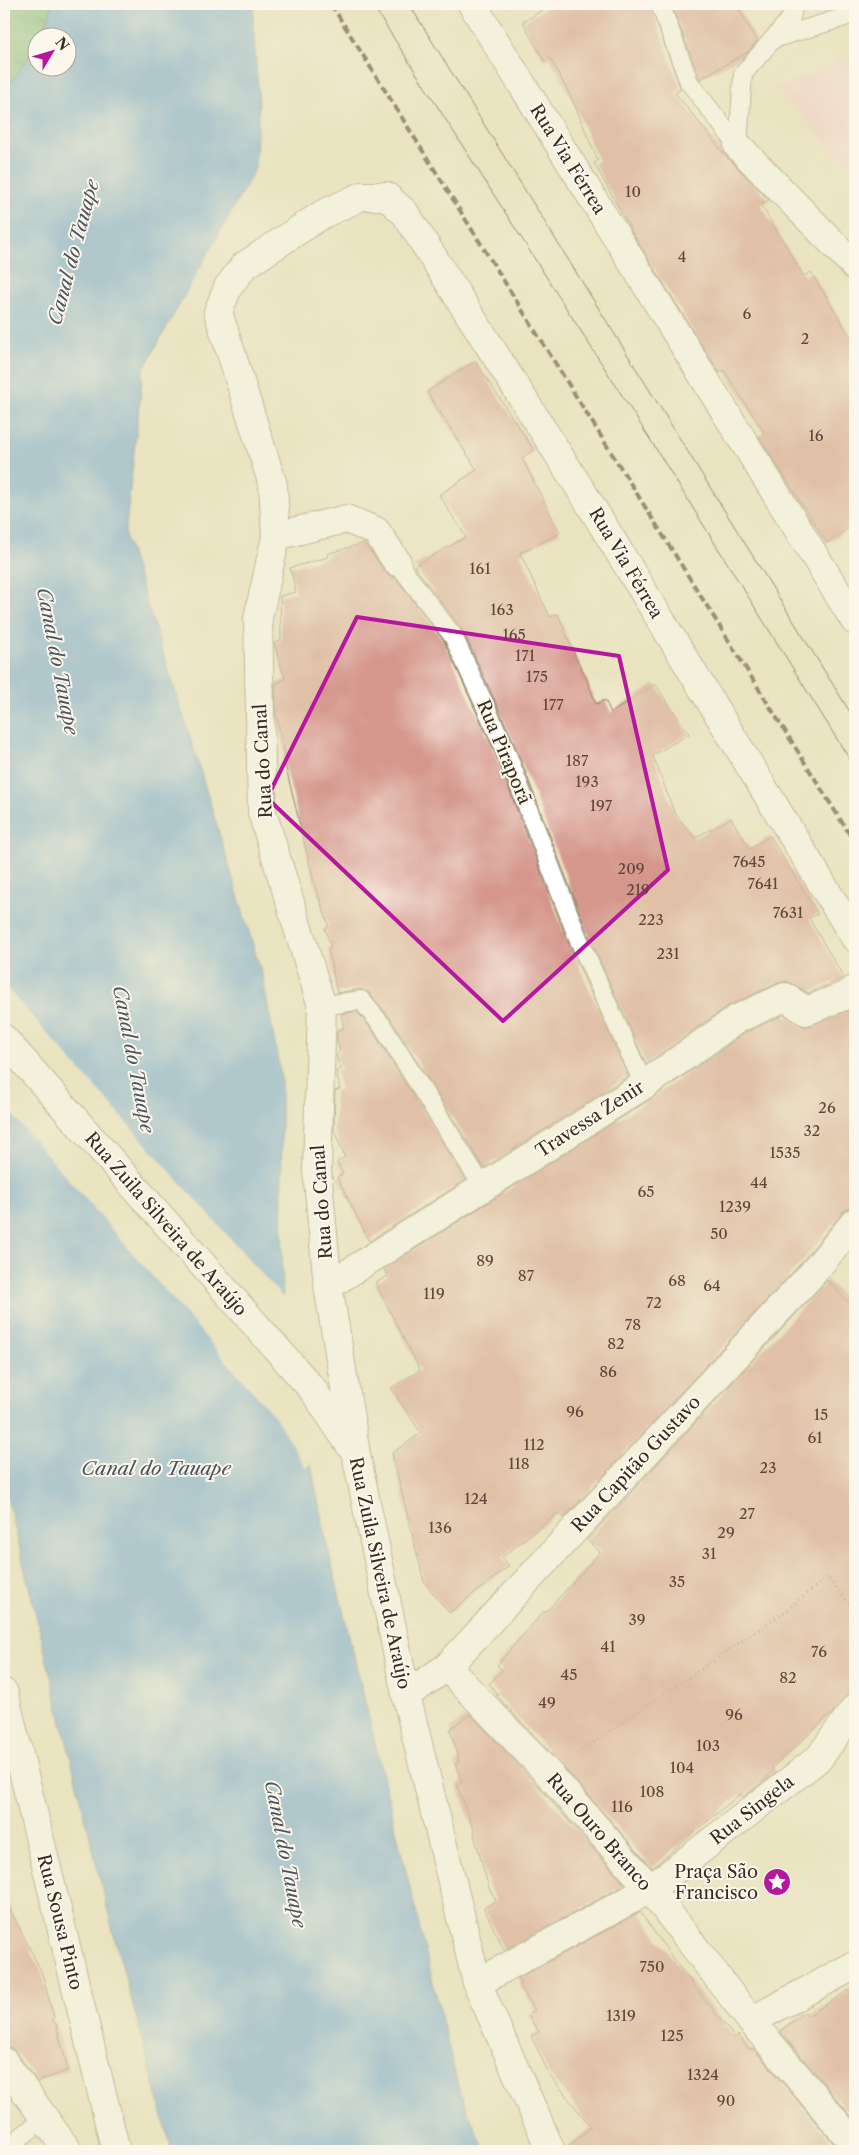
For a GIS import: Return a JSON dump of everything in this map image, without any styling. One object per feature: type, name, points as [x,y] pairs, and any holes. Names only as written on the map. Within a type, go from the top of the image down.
[{"type":"street","name":"Rua Via Férrea","points":[[472,4],[855,621]]},
{"type":"street","points":[[738,146],[855,266]]},
{"type":"street","name":"Rua do Canal","points":[[356,1454],[328,1286],[317,1170],[322,1006],[262,812],[258,618],[276,536],[273,485],[218,312],[228,287],[244,266],[323,214],[362,196],[386,196]]},
{"type":"street","name":"Rua Via Férrea","points":[[386,196],[405,213],[588,501],[855,938]]},
{"type":"street","name":"Rua Piraporã","points":[[276,536],[346,519],[376,531],[397,562]]},
{"type":"street","name":"Travessa Zenir","points":[[328,1286],[644,1085],[737,1019],[785,997],[806,1011],[847,995],[855,989]]},
{"type":"street","name":"Rua Zuila Silveira de Araújo","points":[[4,1040],[313,1390],[356,1454],[406,1695],[477,1983],[552,2151]]},
{"type":"street","name":"Rua Capitão Gustavo","points":[[406,1695],[447,1667],[812,1274],[855,1222]]},
{"type":"street","name":"Rua Ouro Branco","points":[[447,1667],[549,1774],[650,1889],[751,2021],[855,2145]]},
{"type":"street","name":"Rua Sousa Pinto","points":[[4,1693],[116,2151]]},
{"type":"street","name":"Rua Singela","points":[[477,1983],[650,1889],[819,1758],[855,1708]]},
{"type":"street","points":[[751,2021],[855,1965]]},
{"type":"street","points":[[4,2062],[43,2120],[68,2151]]},
{"type":"lane","points":[[660,4],[689,82],[738,146]]},
{"type":"lane","points":[[738,146],[743,74],[792,18],[794,4]]},
{"type":"lane","points":[[772,40],[855,14]]},
{"type":"lane","name":"Rua Piraporã","points":[[397,562],[453,636],[505,750],[578,938],[644,1085]]},
{"type":"lane","points":[[322,1006],[361,1000],[381,1024],[483,1187]]},
{"type":"lane","points":[[4,2151],[43,2120]]},
{"type":"path","points":[[549,1774],[790,1608],[827,1577],[855,1610]]},
{"type":"highlighted area","points":[[357,617],[619,656],[668,870],[503,1021],[267,798]]},
{"type":"shaded area","points":[[855,55],[855,174],[776,89]]},
{"type":"green space","points":[[4,4],[53,4],[45,28],[28,28],[28,58],[4,92]]},
{"type":"water","name":"Canal do Tauape","points":[[53,4],[254,4],[253,25],[259,103],[255,169],[143,370],[125,535],[191,740],[263,978],[281,1077],[283,1322],[325,1536],[459,2090],[485,2151],[172,2151],[112,1928],[4,1484],[4,92],[28,58],[28,78],[78,78],[78,28],[45,28]]},
{"type":"pier","points":[[4,985],[285,1300],[285,1322],[313,1462],[306,1468],[276,1418],[4,1105]]},
{"type":"building","points":[[552,4],[650,4],[681,89],[675,93],[727,157],[769,200],[761,205],[804,276],[811,272],[855,344],[855,524],[827,543],[759,437],[764,433],[724,370],[720,373],[712,361],[636,239],[594,163],[598,161],[573,101],[550,58],[544,61],[523,22]]},
{"type":"building","points":[[671,4],[736,4],[757,41],[748,52],[700,79]]},
{"type":"building","points":[[475,361],[534,450],[522,458],[560,533],[520,553],[550,617],[558,614],[596,704],[605,700],[611,713],[655,684],[689,734],[653,755],[674,812],[695,838],[731,818],[750,849],[770,836],[818,914],[809,918],[844,978],[808,993],[786,981],[778,983],[728,1006],[646,1064],[588,934],[515,745],[463,631],[414,566],[466,537],[439,495],[477,470],[427,392]]},
{"type":"building","points":[[364,543],[391,579],[395,577],[444,641],[495,753],[568,942],[628,1076],[484,1168],[390,1018],[369,993],[360,989],[337,993],[328,948],[331,947],[325,928],[329,926],[315,886],[283,756],[285,755],[276,713],[275,684],[285,679],[274,643],[281,640],[280,596],[296,592],[290,568],[328,557],[327,554]]},
{"type":"building","points":[[855,1008],[855,1207],[843,1212],[800,1264],[564,1518],[558,1513],[502,1557],[509,1566],[449,1613],[424,1582],[392,1453],[421,1433],[391,1388],[420,1370],[375,1283],[388,1276],[384,1269],[652,1098],[745,1033],[784,1015],[805,1027]]},
{"type":"building","points":[[357,1011],[372,1030],[466,1180],[369,1241],[337,1177],[343,1174],[337,1162],[345,1157],[334,1130],[335,1091],[340,1089],[336,1071],[341,1069],[336,1055],[340,1051],[337,1042],[337,1031],[344,1028],[341,1014]]},
{"type":"building","points":[[827,1280],[855,1309],[855,1686],[834,1711],[772,1768],[774,1771],[760,1784],[743,1797],[740,1794],[652,1868],[561,1764],[496,1695],[498,1694],[489,1684],[502,1670],[497,1665],[544,1611],[545,1613],[600,1552],[587,1540]]},
{"type":"building","points":[[470,1714],[537,1785],[625,1885],[504,1950],[484,1908],[496,1900],[489,1888],[475,1833],[457,1785],[462,1781],[455,1764],[459,1761],[450,1729]]},
{"type":"building","points":[[4,1897],[42,1973],[54,2018],[52,2020],[56,2024],[68,2070],[37,2082],[17,2053],[11,2048],[4,2047]]},
{"type":"building","points":[[640,1912],[677,1964],[735,2038],[738,2035],[749,2049],[754,2049],[840,2151],[566,2151],[566,2148],[591,2127],[549,2074],[531,2036],[539,2032],[528,2015],[535,2010],[519,1984],[521,1983],[518,1978]]},
{"type":"building","points":[[855,1986],[855,2121],[780,2031],[805,2012],[808,2016]]},
{"type":"tram line","points":[[372,4],[653,444],[855,768]]},
{"type":"tram line","points":[[409,4],[855,720]]},
{"type":"railway","points":[[331,4],[855,843]]},
{"type":"place","name":"Praça São Francisco","points":[[777,1882]]}]
